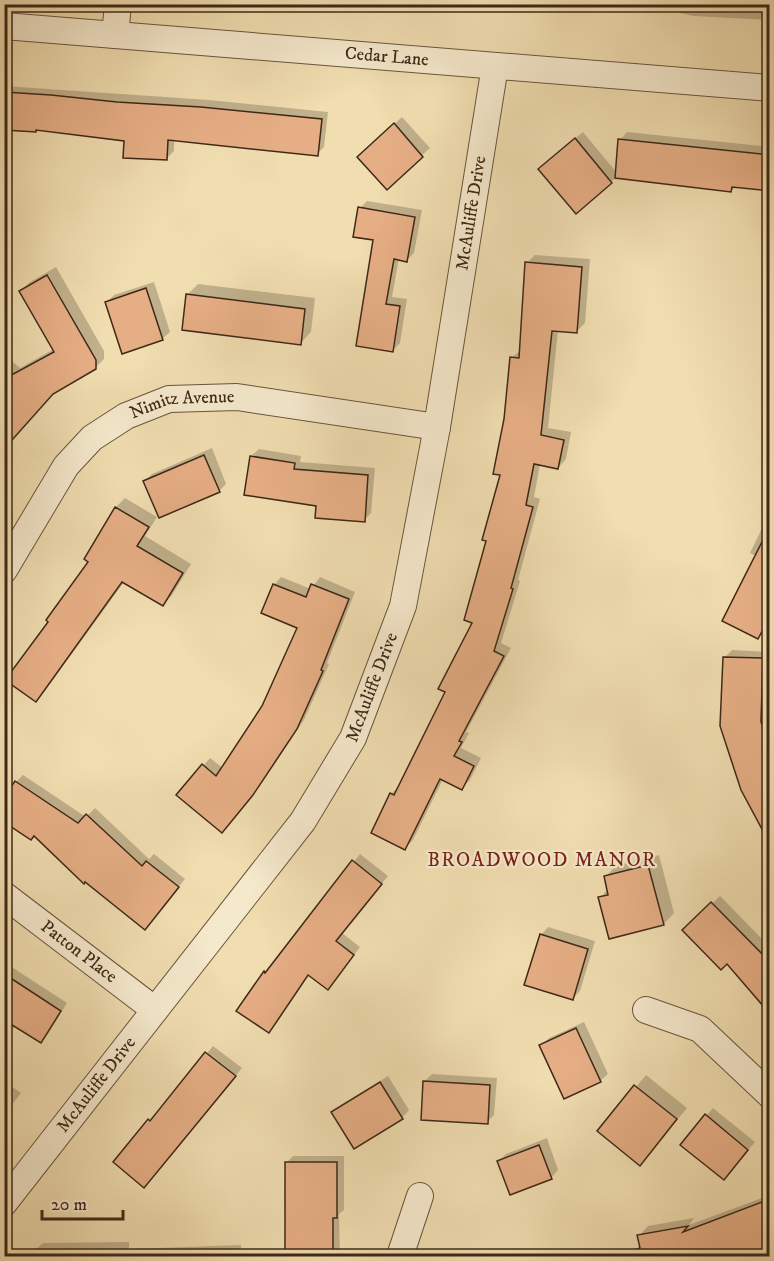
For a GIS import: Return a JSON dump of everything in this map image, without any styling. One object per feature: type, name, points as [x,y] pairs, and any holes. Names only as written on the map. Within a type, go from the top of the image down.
[{"type":"street","points":[[116,35],[118,4]]},
{"type":"street","name":"Cedar Lane","points":[[4,26],[770,88]]},
{"type":"street","name":"McAuliffe Drive","points":[[4,1203],[303,821],[353,738],[404,606],[437,427],[495,66]]},
{"type":"street","name":"Nimitz Avenue","points":[[4,570],[66,466],[92,438],[126,416],[169,399],[237,397],[437,427]]},
{"type":"street","name":"Patton Place","points":[[4,895],[155,1010]]},
{"type":"street","points":[[646,1010],[699,1029],[770,1095]]},
{"type":"street","points":[[400,1257],[420,1196]]},
{"type":"building","points":[[4,92],[322,119],[318,156],[168,140],[167,160],[123,158],[124,141],[36,130],[36,132],[4,130]]},
{"type":"building","points":[[394,123],[423,157],[387,190],[357,157]]},
{"type":"building","points":[[575,138],[612,183],[576,214],[538,169]]},
{"type":"building","points":[[618,139],[770,155],[770,191],[732,187],[731,192],[615,178]]},
{"type":"building","points":[[358,207],[415,217],[407,262],[394,259],[386,304],[400,306],[393,352],[356,346],[373,240],[353,237]]},
{"type":"building","points":[[525,262],[582,267],[577,333],[552,331],[541,435],[564,440],[558,469],[534,464],[526,505],[533,507],[511,588],[513,589],[494,651],[504,656],[459,741],[462,742],[454,756],[474,766],[462,790],[440,779],[405,850],[371,833],[390,793],[394,795],[445,692],[438,689],[472,623],[464,620],[486,541],[482,540],[500,475],[493,474],[504,419],[510,357],[519,358]]},
{"type":"building","points":[[47,275],[96,360],[96,369],[53,394],[4,449],[4,379],[54,352],[19,291]]},
{"type":"building","points":[[146,288],[163,340],[122,354],[105,302]]},
{"type":"building","points":[[186,294],[305,309],[301,345],[182,330]]},
{"type":"building","points":[[204,455],[220,492],[159,518],[143,481]]},
{"type":"building","points":[[250,456],[295,463],[294,469],[368,475],[365,522],[315,518],[316,506],[244,495]]},
{"type":"building","points":[[115,507],[149,527],[137,546],[183,573],[163,606],[122,582],[36,702],[5,680],[48,622],[46,620],[88,562],[84,559]]},
{"type":"building","points":[[770,526],[770,616],[758,639],[722,621]]},
{"type":"building","points":[[273,584],[306,597],[311,584],[349,599],[321,670],[323,671],[297,729],[253,795],[222,833],[176,795],[202,764],[216,776],[262,706],[297,628],[261,613]]},
{"type":"building","points":[[723,657],[763,658],[761,722],[770,748],[770,844],[741,790],[720,726]]},
{"type":"building","points":[[15,781],[78,823],[86,814],[142,866],[146,861],[179,887],[145,930],[85,882],[84,884],[34,836],[31,840],[4,822],[4,797]]},
{"type":"building","points":[[352,860],[382,884],[336,941],[354,955],[328,990],[308,975],[269,1033],[236,1011],[264,971],[265,973]]},
{"type":"building","points":[[648,865],[664,925],[609,939],[598,897],[608,895],[604,876]]},
{"type":"building","points":[[711,902],[770,962],[770,1014],[727,964],[721,970],[682,930]]},
{"type":"building","points":[[540,934],[588,949],[573,1000],[524,985]]},
{"type":"building","points":[[12,979],[61,1011],[41,1043],[4,1020],[4,991]]},
{"type":"building","points":[[576,1028],[601,1082],[564,1099],[539,1045]]},
{"type":"building","points":[[205,1052],[236,1076],[144,1188],[113,1162],[148,1119],[150,1121]]},
{"type":"building","points":[[423,1081],[490,1085],[488,1124],[421,1120]]},
{"type":"building","points":[[380,1082],[403,1119],[354,1149],[331,1112]]},
{"type":"building","points":[[634,1085],[677,1119],[640,1166],[597,1131]]},
{"type":"building","points":[[705,1114],[748,1150],[724,1180],[680,1145]]},
{"type":"building","points":[[539,1145],[552,1179],[510,1195],[497,1161]]},
{"type":"building","points":[[285,1162],[337,1162],[337,1218],[333,1218],[333,1257],[285,1257]]},
{"type":"building","points":[[770,1199],[770,1257],[623,1257],[622,1254],[640,1248],[637,1235],[688,1226],[683,1232]]},
{"type":"district","name":"BROADWOOD MANOR","points":[[542,860]]}]
